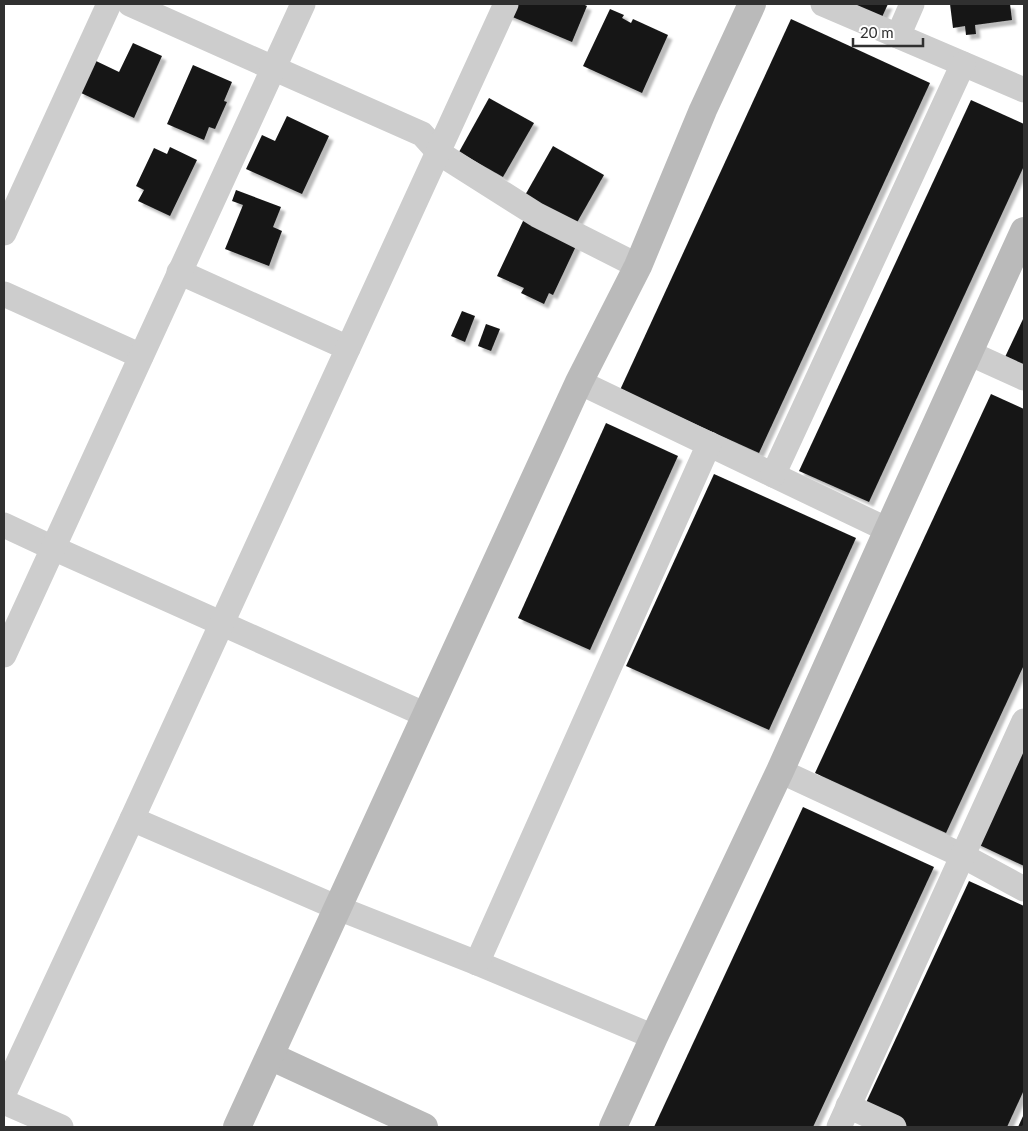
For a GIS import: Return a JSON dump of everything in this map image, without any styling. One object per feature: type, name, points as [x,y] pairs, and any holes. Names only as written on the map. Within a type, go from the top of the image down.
[{"type":"street","points":[[4,234],[109,4]]},
{"type":"street","points":[[130,4],[422,134],[439,153],[537,215],[638,266]]},
{"type":"street","points":[[4,655],[302,4]]},
{"type":"street","points":[[4,1093],[132,819],[506,4]]},
{"type":"street","points":[[238,1127],[579,382],[638,266],[703,110],[752,4]]},
{"type":"street","points":[[823,4],[1024,90]]},
{"type":"street","points":[[898,36],[912,4]]},
{"type":"street","points":[[774,475],[963,64]]},
{"type":"street","points":[[613,1127],[780,771],[1024,232]]},
{"type":"street","points":[[179,272],[348,348]]},
{"type":"street","points":[[4,294],[141,356]]},
{"type":"street","points":[[969,353],[1024,378]]},
{"type":"street","points":[[579,382],[888,530]]},
{"type":"street","points":[[477,963],[709,444]]},
{"type":"street","points":[[4,525],[426,715]]},
{"type":"street","points":[[894,1127],[843,1116],[1024,721]]},
{"type":"street","points":[[780,771],[963,856],[1024,889]]},
{"type":"street","points":[[132,819],[338,908],[477,963],[654,1037]]},
{"type":"street","points":[[270,1056],[394,1121],[424,1127]]},
{"type":"street","points":[[4,1102],[61,1127]]},
{"type":"building","points":[[507,4],[583,4],[587,6],[572,42],[503,13]]},
{"type":"building","points":[[853,4],[888,4],[882,17]]},
{"type":"building","points":[[950,4],[1010,4],[1012,20],[975,25],[976,34],[966,35],[965,26],[953,28]]},
{"type":"building","points":[[610,9],[624,15],[622,18],[631,23],[633,19],[668,35],[642,93],[583,66]]},
{"type":"building","points":[[791,19],[930,83],[759,453],[620,390]]},
{"type":"building","points":[[133,43],[162,56],[134,118],[79,92],[94,60],[119,72]]},
{"type":"building","points":[[193,65],[232,82],[224,101],[227,102],[215,129],[209,127],[204,140],[167,124]]},
{"type":"building","points":[[489,98],[534,123],[503,177],[459,152]]},
{"type":"building","points":[[971,100],[1024,124],[1024,166],[869,502],[799,471]]},
{"type":"building","points":[[287,116],[329,136],[302,194],[246,169],[262,135],[275,141]]},
{"type":"building","points":[[553,146],[604,175],[575,226],[524,197]]},
{"type":"building","points":[[170,147],[197,160],[170,216],[138,201],[144,190],[136,186],[154,148],[167,154]]},
{"type":"building","points":[[236,190],[281,207],[273,227],[282,231],[269,266],[225,249],[243,205],[232,201]]},
{"type":"building","points":[[524,219],[577,244],[553,295],[549,293],[544,304],[521,293],[524,288],[497,276]]},
{"type":"building","points":[[462,311],[475,316],[465,342],[451,336]]},
{"type":"building","points":[[1024,317],[1024,366],[1005,357]]},
{"type":"building","points":[[486,324],[500,329],[491,351],[478,346]]},
{"type":"building","points":[[991,394],[1024,409],[1024,665],[946,833],[815,773]]},
{"type":"building","points":[[606,423],[678,456],[590,650],[518,618]]},
{"type":"building","points":[[714,474],[856,538],[769,730],[626,666]]},
{"type":"building","points":[[1024,732],[1024,866],[973,842]]},
{"type":"building","points":[[803,807],[934,867],[890,962],[813,1127],[654,1127]]},
{"type":"building","points":[[969,881],[1024,906],[1024,1090],[1007,1127],[906,1127],[864,1107]]},
{"type":"building","points":[[1024,1114],[1024,1124],[1022,1127],[1018,1127]]}]
